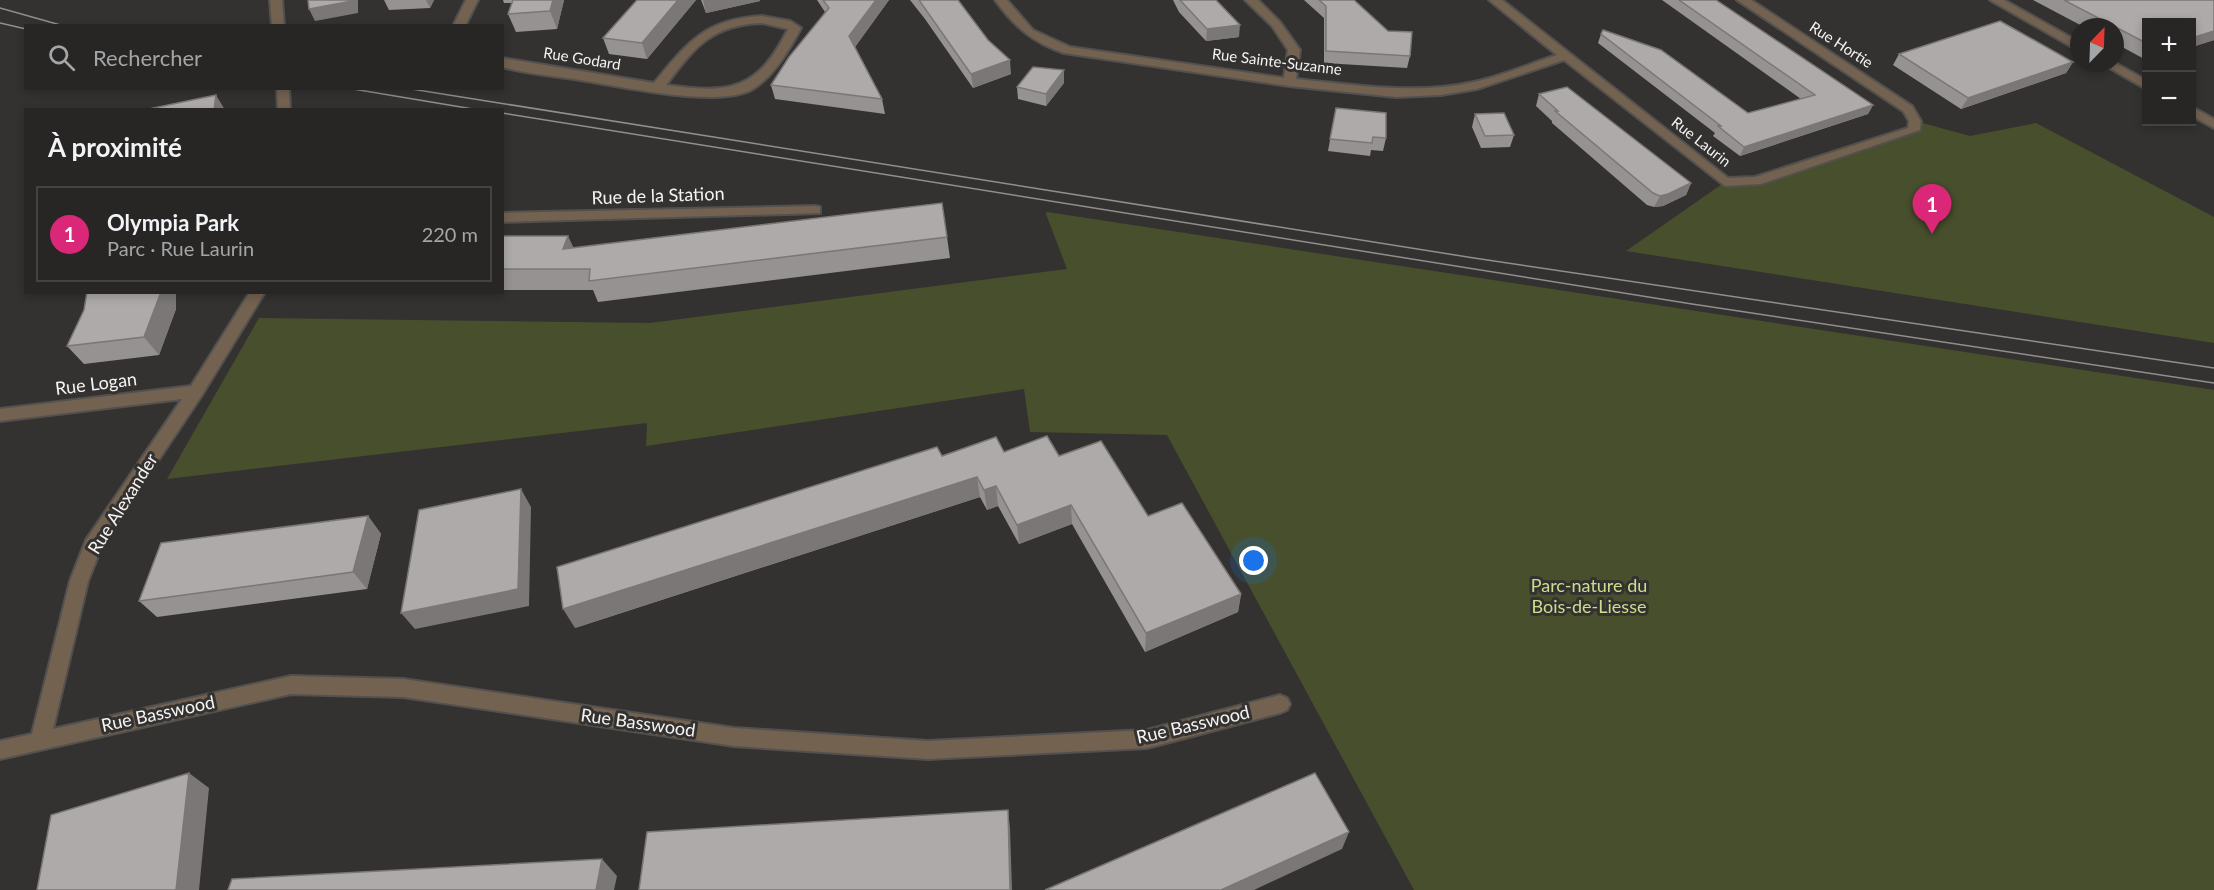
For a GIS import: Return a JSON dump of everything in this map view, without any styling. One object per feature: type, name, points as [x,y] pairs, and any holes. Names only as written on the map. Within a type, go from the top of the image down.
[{"type":"street","points":[[276,0],[278,24]]},
{"type":"street","points":[[460,24],[472,0]]},
{"type":"street","name":"Rue Sainte-Suzanne","points":[[1001,0],[1025,31],[1042,43],[1068,50],[1289,82],[1396,93],[1441,91],[1513,75],[1565,56]]},
{"type":"street","points":[[1251,0],[1276,24],[1294,50],[1289,82]]},
{"type":"street","name":"Rue Laurin","points":[[1495,0],[1725,182],[1756,181],[1914,130],[1915,122]]},
{"type":"street","name":"Rue Hortie","points":[[1743,0],[1908,109],[1915,122]]},
{"type":"street","points":[[1996,0],[2070,42]]},
{"type":"street","name":"Rue Godard","points":[[504,63],[657,87],[733,93],[749,86],[786,46],[795,28],[777,20],[762,20],[713,30],[695,43],[657,87]]},
{"type":"street","points":[[2123,72],[2142,83]]},
{"type":"street","points":[[283,90],[284,108]]},
{"type":"street","points":[[2196,113],[2214,124]]},
{"type":"street","name":"Rue de la Station","points":[[504,218],[815,210]]},
{"type":"street","name":"Rue Alexander","points":[[41,739],[80,581],[96,540],[196,391],[257,294]]},
{"type":"street","name":"Rue Logan","points":[[0,415],[196,391]]},
{"type":"street","name":"Rue Basswood","points":[[0,750],[291,685],[404,688],[734,737],[928,750],[1147,739],[1280,704]]},
{"type":"green space","points":[[1915,121],[1970,136],[2036,123],[2214,217],[2214,343],[1626,251],[1725,182],[1757,181],[1903,134]]},
{"type":"green space","name":"Parc-nature du Bois-de-Liesse","points":[[1047,212],[2214,390],[2214,890],[1414,890],[1167,435],[1030,432],[1024,389],[646,446],[647,423],[167,479],[259,318],[650,323],[1067,269]]},
{"type":"building","points":[[308,0],[352,0],[352,1],[309,9]]},
{"type":"building","points":[[513,0],[553,0],[550,11],[508,14]]},
{"type":"building","points":[[637,0],[678,0],[642,43],[603,38]]},
{"type":"building","points":[[823,0],[876,0],[849,36],[882,99],[771,85],[789,57],[829,8]]},
{"type":"building","points":[[919,0],[958,0],[988,40],[1010,60],[971,74]]},
{"type":"building","points":[[1180,0],[1216,0],[1240,25],[1207,29]]},
{"type":"building","points":[[1319,0],[1354,0],[1388,31],[1412,32],[1410,56],[1326,51],[1326,6]]},
{"type":"building","points":[[1679,0],[1716,0],[1873,105],[1744,147],[1718,126],[1721,126],[1601,34],[1603,30],[1661,50],[1748,113],[1815,95]]},
{"type":"building","points":[[2064,0],[2214,0],[2214,31],[2196,37],[2196,18],[2142,18],[2142,41],[2124,31],[2124,18],[2098,18]]},
{"type":"building","points":[[2000,21],[2070,60],[2070,63],[1968,98],[1899,54]]},
{"type":"building","points":[[1033,67],[1064,70],[1046,94],[1017,87]]},
{"type":"building","points":[[1567,87],[1691,183],[1668,194],[1660,196],[1653,193],[1555,111],[1558,111],[1539,94]]},
{"type":"building","points":[[216,95],[214,108],[154,108]]},
{"type":"building","points":[[1336,108],[1386,113],[1386,138],[1373,137],[1372,143],[1330,139]]},
{"type":"building","points":[[1504,113],[1514,135],[1485,136],[1475,114]]},
{"type":"building","points":[[942,203],[947,237],[589,281],[590,269],[504,269],[504,236],[568,236],[563,249]]},
{"type":"building","points":[[87,294],[160,294],[144,337],[67,346],[84,310]]},
{"type":"building","points":[[1047,436],[1059,456],[1101,441],[1148,516],[1182,503],[1241,594],[1146,633],[1071,505],[1017,525],[996,486],[984,490],[977,477],[563,609],[557,567],[937,447],[942,456],[996,437],[1004,452]]},
{"type":"building","points":[[521,489],[518,589],[401,613],[419,510]]},
{"type":"building","points":[[368,516],[353,572],[139,601],[161,543]]},
{"type":"building","points":[[189,773],[176,890],[37,890],[51,815]]},
{"type":"building","points":[[1315,773],[1349,832],[1221,890],[1045,890]]},
{"type":"building","points":[[1008,810],[1010,890],[639,890],[647,832]]},
{"type":"building","points":[[602,859],[596,890],[228,890],[232,879]]},
{"type":"tram line","points":[[0,8],[57,24]]},
{"type":"tram line","points":[[0,23],[24,29]]},
{"type":"tram line","points":[[359,90],[467,108]]},
{"type":"tram line","points":[[418,90],[1474,258],[2214,368]]},
{"type":"tram line","points":[[504,113],[1692,304],[2214,383]]},
{"type":"place","name":"Olympia Park","points":[[1932,234]]}]
